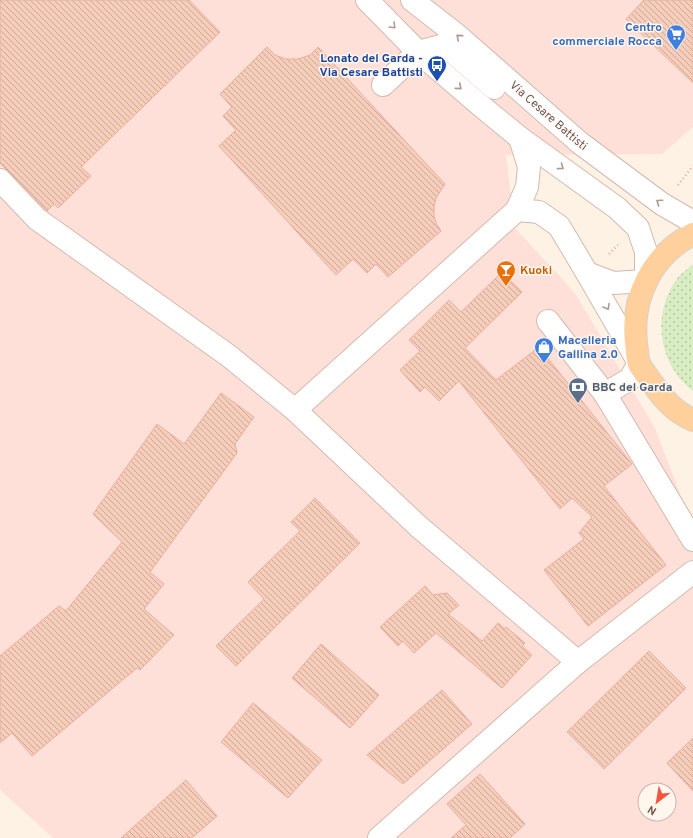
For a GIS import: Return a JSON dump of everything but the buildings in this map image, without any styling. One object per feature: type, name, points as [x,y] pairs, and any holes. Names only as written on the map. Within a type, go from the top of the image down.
[{"type":"main road","points":[[693,234],[680,241],[660,258],[646,280],[637,306],[635,332],[639,363],[664,400],[686,417],[693,420]]},
{"type":"street","points":[[367,0],[418,52],[520,138],[617,208],[638,228],[646,252],[646,280],[613,283],[587,273]]},
{"type":"street","name":"Via Cesare Battisti","points":[[412,0],[457,35],[580,143],[662,204],[693,222]]},
{"type":"street","points":[[383,85],[418,52],[444,45],[518,107],[540,109]]},
{"type":"street","points":[[295,410],[517,210],[528,186],[529,167],[520,138]]},
{"type":"street","points":[[0,180],[37,219],[228,356],[295,410],[418,526],[578,662]]},
{"type":"street","points":[[517,210],[539,212],[559,226],[639,363],[630,379],[605,394]]},
{"type":"street","points":[[548,321],[605,394],[693,540]]},
{"type":"street","points":[[379,838],[578,662],[693,572]]},
{"type":"path","points":[[673,191],[693,166]]},
{"type":"path","points":[[587,273],[638,228]]},
{"type":"shaded area","points":[[0,0],[693,0],[693,127],[662,154],[506,155],[515,228],[575,293],[655,428],[693,527],[693,838],[53,838],[0,790]]},
{"type":"green space","points":[[693,264],[693,391],[681,380],[672,367],[665,352],[662,336],[662,321],[664,305],[670,290],[679,276]]},
{"type":"place","name":"Centro commerciale Rocca","points":[[676,51]]},
{"type":"place","name":"Lonato del Garda - Via Cesare Battisti","points":[[437,82]]},
{"type":"place","name":"Kuoki","points":[[506,287]]},
{"type":"place","name":"Macelleria Gallina 2.0","points":[[544,364]]},
{"type":"place","name":"BBC del Garda","points":[[578,404]]}]
